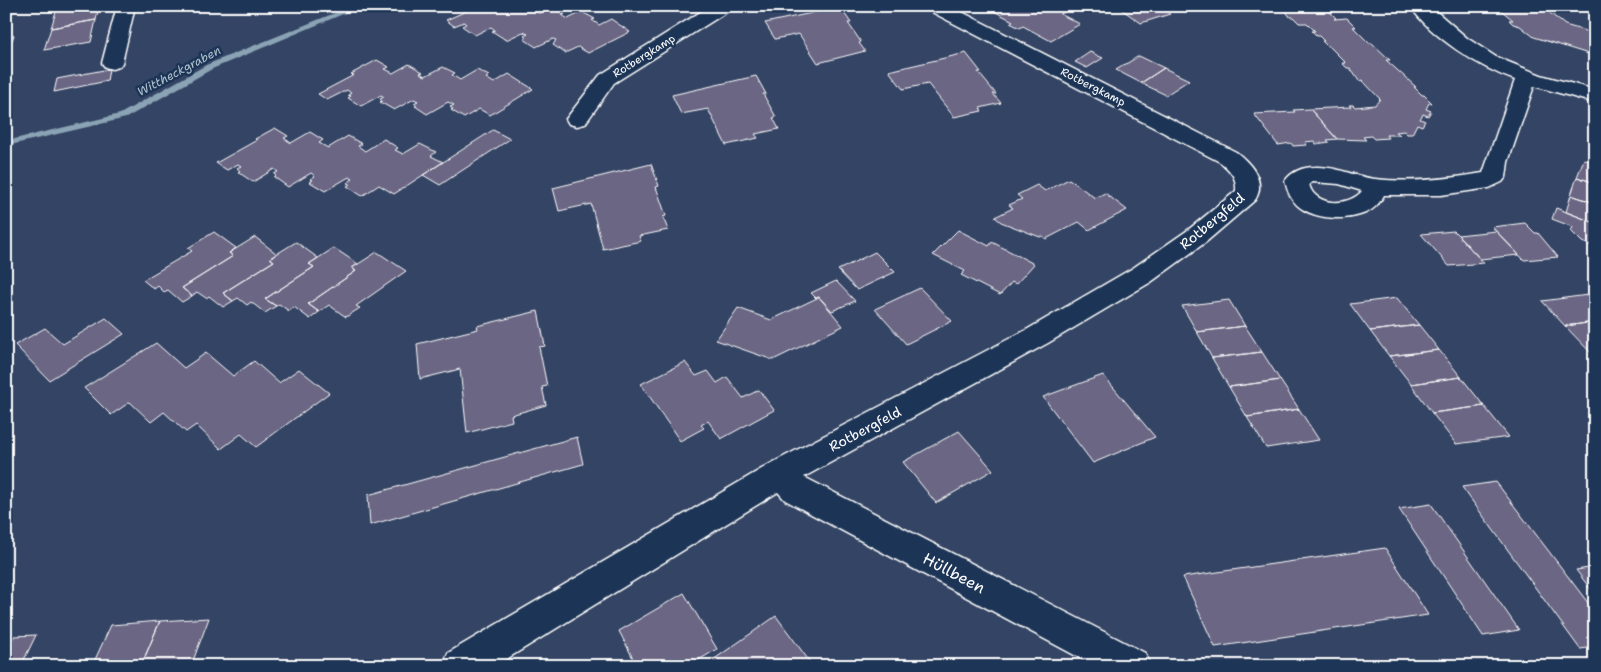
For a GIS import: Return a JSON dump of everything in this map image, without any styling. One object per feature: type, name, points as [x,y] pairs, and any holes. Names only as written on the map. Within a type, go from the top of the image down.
[{"type":"street","points":[[112,63],[126,6]]},
{"type":"street","name":"Rotbergkamp","points":[[577,119],[607,79],[723,6]]},
{"type":"street","name":"Rotbergkamp","points":[[935,6],[1228,157],[1239,166],[1245,175]]},
{"type":"street","points":[[1419,6],[1452,37],[1474,53],[1495,64],[1595,97]]},
{"type":"street","points":[[1373,187],[1441,187],[1483,182],[1494,177],[1497,162],[1527,76]]},
{"type":"street","name":"Rotbergfeld","points":[[461,666],[781,474],[1038,336],[1142,275],[1197,236],[1242,199],[1248,189],[1245,175]]},
{"type":"street","name":"Hüllbeen","points":[[781,474],[796,490],[1132,666]]},
{"type":"building","points":[[64,6],[99,6],[96,20],[51,28],[57,8]]},
{"type":"building","points":[[478,6],[505,6],[509,9],[514,6],[532,6],[536,9],[533,10],[539,13],[553,7],[565,14],[562,15],[568,19],[582,12],[595,19],[592,20],[599,25],[611,19],[630,32],[588,53],[578,47],[565,53],[553,45],[556,40],[553,39],[536,47],[524,39],[526,38],[524,36],[528,34],[523,32],[506,40],[492,31],[495,30],[491,27],[475,35],[462,26],[466,24],[464,22],[454,26],[446,20]]},
{"type":"building","points":[[1053,6],[1065,12],[1060,14],[1080,24],[1051,41],[1023,26],[1020,28],[1010,23],[1013,21],[986,7]]},
{"type":"building","points":[[1122,6],[1159,6],[1170,14],[1141,23],[1121,9],[1124,8]]},
{"type":"building","points":[[1279,6],[1324,6],[1336,18],[1334,19],[1347,18],[1369,43],[1372,43],[1390,60],[1386,60],[1432,103],[1429,103],[1426,109],[1431,111],[1428,116],[1423,114],[1420,119],[1425,121],[1422,126],[1417,124],[1412,134],[1407,134],[1404,131],[1396,132],[1400,135],[1386,135],[1388,138],[1374,139],[1371,136],[1363,137],[1366,140],[1337,139],[1310,109],[1351,107],[1349,105],[1355,107],[1375,105],[1380,99],[1362,80],[1359,81],[1350,68],[1347,68],[1342,63],[1346,63],[1312,31],[1315,31],[1307,23],[1299,23],[1293,17],[1290,17],[1283,7]]},
{"type":"building","points":[[1496,6],[1541,6],[1565,25],[1592,33],[1593,31],[1595,32],[1595,56],[1534,37],[1520,26],[1513,24],[1509,20],[1513,20]]},
{"type":"building","points":[[840,7],[851,23],[848,23],[865,51],[818,63],[799,34],[775,39],[765,23]]},
{"type":"building","points":[[96,20],[91,42],[44,50],[51,28]]},
{"type":"building","points":[[14,35],[6,57],[6,36]]},
{"type":"building","points":[[1090,52],[1103,58],[1087,68],[1075,62]]},
{"type":"building","points":[[966,53],[1001,103],[980,108],[982,111],[954,117],[928,84],[903,89],[889,71]]},
{"type":"building","points":[[1139,56],[1164,68],[1141,83],[1116,70]]},
{"type":"building","points":[[377,60],[389,67],[385,69],[393,73],[409,64],[423,72],[420,73],[425,76],[443,67],[455,73],[452,75],[460,80],[477,70],[489,76],[486,78],[494,83],[509,74],[533,89],[490,115],[479,109],[464,118],[451,110],[453,109],[450,107],[454,105],[448,102],[427,114],[415,106],[417,105],[414,103],[418,101],[414,99],[394,110],[380,102],[382,101],[380,99],[384,97],[381,95],[361,106],[348,98],[351,96],[348,95],[351,93],[347,90],[327,100],[318,94],[354,75],[351,74]]},
{"type":"building","points":[[1164,68],[1189,80],[1166,95],[1141,83]]},
{"type":"building","points":[[109,69],[107,81],[54,92],[57,79]]},
{"type":"building","points":[[756,76],[766,94],[763,94],[776,117],[773,118],[779,129],[755,134],[758,138],[726,145],[708,109],[681,114],[672,95]]},
{"type":"building","points":[[1310,109],[1337,139],[1316,144],[1314,141],[1305,142],[1307,145],[1293,146],[1291,143],[1278,145],[1254,114],[1295,112],[1293,110]]},
{"type":"building","points":[[275,128],[288,136],[284,138],[291,143],[310,132],[323,140],[319,143],[328,148],[348,136],[362,144],[358,146],[365,151],[384,139],[398,148],[395,150],[403,154],[420,144],[436,152],[431,156],[443,162],[394,194],[379,185],[362,196],[347,186],[350,184],[347,183],[353,179],[349,177],[325,191],[310,182],[313,180],[310,179],[315,176],[311,173],[288,187],[274,177],[276,176],[274,174],[278,172],[274,169],[253,182],[238,172],[240,171],[237,168],[241,166],[238,164],[227,170],[216,163]]},
{"type":"building","points":[[493,130],[510,139],[440,185],[423,175]]},
{"type":"building","points":[[1584,159],[1595,163],[1595,183],[1577,177]]},
{"type":"building","points":[[651,164],[659,186],[656,187],[666,216],[663,217],[668,230],[639,236],[641,241],[603,249],[591,204],[559,211],[553,188]]},
{"type":"building","points":[[1577,177],[1595,183],[1595,203],[1571,195]]},
{"type":"building","points":[[1069,179],[1095,198],[1105,193],[1127,210],[1089,230],[1079,222],[1046,239],[1001,222],[995,217],[1013,208],[1009,205],[1022,199],[1017,195],[1037,185],[1045,191]]},
{"type":"building","points":[[1571,195],[1595,203],[1595,223],[1566,212]]},
{"type":"building","points":[[1556,208],[1595,223],[1595,247],[1582,242],[1571,231],[1573,227],[1552,219]]},
{"type":"building","points":[[1525,223],[1535,233],[1538,233],[1558,257],[1524,260],[1492,227]]},
{"type":"building","points":[[958,230],[989,246],[992,242],[1034,264],[1016,284],[1012,282],[1000,295],[961,275],[965,271],[933,255]]},
{"type":"building","points":[[1454,231],[1484,263],[1449,266],[1421,234]]},
{"type":"building","points":[[1496,231],[1519,255],[1480,259],[1458,235]]},
{"type":"building","points":[[214,232],[236,248],[229,253],[233,256],[182,288],[192,296],[182,302],[168,290],[164,292],[158,286],[154,289],[143,280],[192,251],[188,248]]},
{"type":"building","points":[[255,237],[277,254],[270,258],[274,261],[223,293],[233,301],[223,307],[209,296],[206,298],[197,292],[192,296],[182,288],[233,256],[229,253]]},
{"type":"building","points":[[296,242],[318,258],[309,264],[314,267],[265,299],[276,306],[265,313],[251,302],[247,305],[238,298],[233,301],[223,293],[274,261],[270,258]]},
{"type":"building","points":[[334,248],[358,264],[352,268],[356,271],[308,304],[319,312],[310,319],[294,307],[289,311],[279,304],[276,306],[265,299],[314,267],[309,264]]},
{"type":"building","points":[[377,252],[406,271],[356,306],[360,308],[346,317],[329,305],[319,312],[308,304],[356,271],[352,268]]},
{"type":"building","points":[[875,252],[895,272],[857,290],[838,270]]},
{"type":"building","points":[[836,281],[855,301],[832,311],[819,297],[816,298],[811,293]]},
{"type":"building","points":[[920,288],[952,321],[906,344],[875,309]]},
{"type":"building","points":[[1588,295],[1595,302],[1595,322],[1565,326],[1542,301]]},
{"type":"building","points":[[819,297],[843,326],[773,360],[716,340],[738,308],[771,320]]},
{"type":"building","points":[[1397,298],[1419,325],[1370,331],[1350,304]]},
{"type":"building","points":[[1229,300],[1245,326],[1197,332],[1182,306]]},
{"type":"building","points":[[538,311],[545,346],[539,347],[547,386],[542,387],[546,405],[511,415],[512,421],[467,433],[460,369],[420,379],[417,344],[478,329],[477,326]]},
{"type":"building","points":[[106,318],[124,334],[49,380],[15,345],[45,328],[63,344]]},
{"type":"building","points":[[1595,322],[1595,353],[1592,354],[1565,326]]},
{"type":"building","points":[[1419,325],[1439,350],[1389,356],[1370,331]]},
{"type":"building","points":[[1245,326],[1262,352],[1212,358],[1197,332]]},
{"type":"building","points":[[156,343],[184,368],[206,353],[233,376],[254,361],[279,383],[299,369],[329,393],[256,447],[241,434],[221,449],[196,425],[186,432],[164,412],[151,422],[130,402],[111,415],[84,388]]},
{"type":"building","points":[[1439,350],[1461,377],[1411,384],[1389,356]]},
{"type":"building","points":[[1262,352],[1280,380],[1229,387],[1212,358]]},
{"type":"building","points":[[685,362],[696,376],[708,371],[717,383],[727,377],[743,398],[759,390],[774,410],[721,439],[708,421],[701,425],[704,428],[680,441],[641,384]]},
{"type":"building","points":[[1103,375],[1155,437],[1093,463],[1043,397]]},
{"type":"building","points":[[1461,377],[1484,406],[1432,413],[1411,384]]},
{"type":"building","points":[[1280,380],[1299,409],[1247,417],[1229,387]]},
{"type":"building","points":[[1484,406],[1509,437],[1456,444],[1432,413]]},
{"type":"building","points":[[1299,409],[1319,440],[1266,448],[1247,417]]},
{"type":"building","points":[[959,431],[993,470],[936,503],[903,462]]},
{"type":"building","points":[[577,437],[583,464],[370,525],[368,495]]},
{"type":"building","points":[[1496,482],[1595,612],[1595,647],[1580,649],[1462,487]]},
{"type":"building","points":[[1431,504],[1519,630],[1483,636],[1399,509]]},
{"type":"building","points":[[1385,548],[1428,615],[1215,647],[1183,577]]},
{"type":"building","points":[[1595,567],[1595,595],[1576,570]]},
{"type":"building","points":[[684,593],[717,649],[689,666],[637,666],[619,631]]},
{"type":"building","points":[[776,616],[813,666],[717,666],[713,660]]},
{"type":"building","points":[[209,618],[191,666],[141,666],[160,621]]},
{"type":"building","points":[[160,621],[141,666],[92,666],[111,625]]},
{"type":"building","points":[[36,635],[21,666],[6,666],[6,644],[10,644],[14,636]]},
{"type":"waterway","name":"Wittheckgraben","points":[[6,144],[123,116],[209,67],[359,6]]}]
